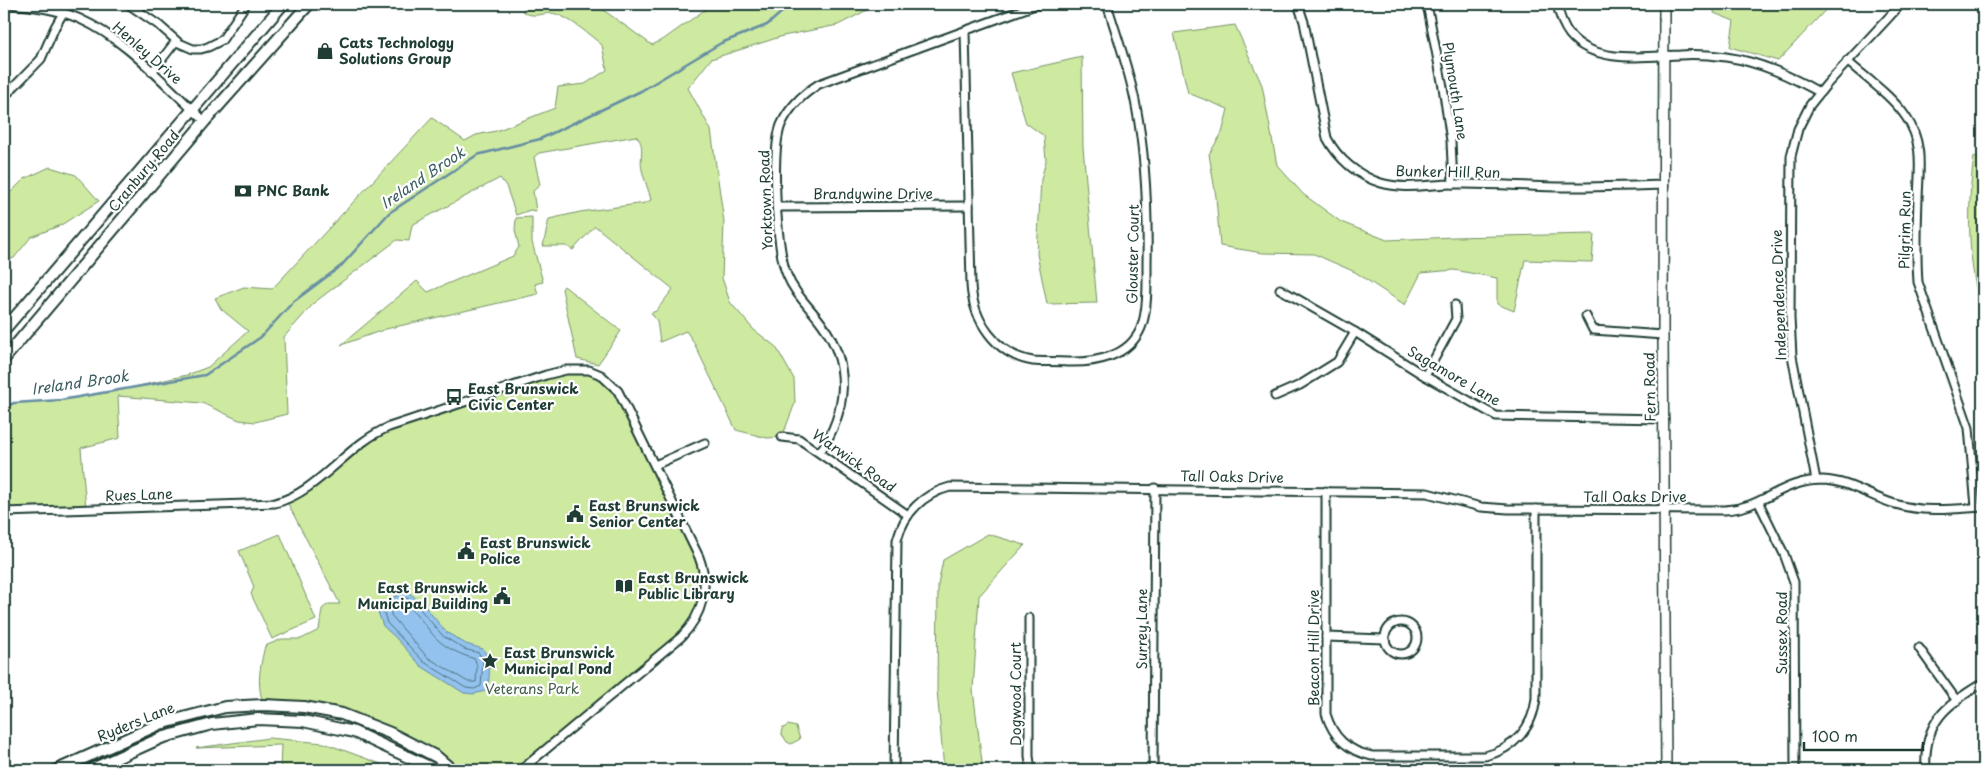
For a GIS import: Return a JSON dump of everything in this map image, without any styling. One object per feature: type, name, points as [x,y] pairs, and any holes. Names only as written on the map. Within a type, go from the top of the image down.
[{"type":"main road","name":"Cranbury Road","points":[[4,330],[283,4]]},
{"type":"main road","name":"Cranbury Road","points":[[4,359],[205,120],[309,4]]},
{"type":"main road","name":"Ryders Lane","points":[[57,770],[160,724],[225,707],[264,705],[304,707],[342,714],[390,733],[437,757],[452,770]]},
{"type":"main road","name":"Ryders Lane","points":[[90,770],[162,738],[212,724],[258,719],[303,721],[354,732],[436,770]]},
{"type":"street","name":"Henley Drive","points":[[8,4],[55,7],[62,13],[79,18],[110,35],[205,120]]},
{"type":"street","points":[[128,4],[186,47],[193,48],[208,47],[215,44],[228,32],[246,4]]},
{"type":"street","name":"Yorktown Road","points":[[820,452],[834,428],[840,408],[843,386],[840,364],[828,334],[799,298],[788,278],[779,244],[777,141],[785,118],[800,98],[812,88],[827,81],[1038,4]]},
{"type":"street","name":"Glouster Court","points":[[965,31],[973,301],[982,324],[998,343],[1018,356],[1034,361],[1085,362],[1100,360],[1125,348],[1142,327],[1146,296],[1148,241],[1144,165],[1136,104],[1107,4]]},
{"type":"street","name":"Bunker Hill Run","points":[[1298,4],[1304,22],[1327,138],[1342,160],[1369,178],[1388,184],[1412,186],[1453,184],[1568,187],[1664,185]]},
{"type":"street","name":"Plymouth Lane","points":[[1427,4],[1451,141],[1453,184]]},
{"type":"street","points":[[1556,4],[1560,17],[1570,34],[1578,42],[1593,50],[1622,57],[1704,55],[1752,63],[1798,80],[1819,92]]},
{"type":"street","name":"Fern Road","points":[[1664,4],[1663,335],[1666,770]]},
{"type":"street","name":"Independence Drive","points":[[1816,480],[1792,356],[1791,156],[1798,129],[1819,92],[1901,4]]},
{"type":"street","points":[[6,91],[41,59],[62,13]]},
{"type":"street","points":[[152,72],[176,40]]},
{"type":"street","name":"Pilgrim Run","points":[[1848,61],[1900,110],[1910,124],[1917,140],[1920,165],[1916,262],[1918,282],[1969,428],[1979,507]]},
{"type":"street","name":"Brandywine Drive","points":[[778,207],[969,206]]},
{"type":"street","name":"Sagamore Lane","points":[[1280,289],[1355,332],[1425,376],[1496,416],[1664,419]]},
{"type":"street","points":[[1425,376],[1456,320],[1455,305]]},
{"type":"street","points":[[1586,316],[1593,330],[1663,335]]},
{"type":"street","points":[[1275,396],[1300,384],[1336,362],[1355,332]]},
{"type":"street","name":"Rues Lane","points":[[4,512],[275,502],[297,495],[379,431],[546,375],[566,370],[589,370],[610,382],[618,391],[655,465],[701,563],[705,584],[703,599],[692,625],[680,637],[521,770]]},
{"type":"street","name":"Warwick Road","points":[[782,437],[800,439],[908,515]]},
{"type":"street","points":[[655,465],[705,443]]},
{"type":"street","points":[[1816,480],[1846,484],[1880,499],[1910,508],[1940,510],[1979,507]]},
{"type":"street","name":"Tall Oaks Drive","points":[[894,770],[896,548],[899,533],[908,515],[918,503],[930,494],[943,488],[958,486],[1154,488],[1427,493],[1481,507],[1734,510],[1759,503],[1786,487],[1816,480]]},
{"type":"street","name":"Surrey Lane","points":[[1152,770],[1154,488]]},
{"type":"street","name":"Beacon Hill Drive","points":[[1326,491],[1326,714],[1335,734],[1346,746],[1356,752],[1380,757],[1478,757],[1497,752],[1509,746],[1526,728],[1535,704],[1536,509]]},
{"type":"street","name":"Sussex Road","points":[[1759,503],[1784,554],[1794,582],[1795,770]]},
{"type":"street","name":"Dogwood Court","points":[[1029,618],[1029,756],[1031,770]]},
{"type":"street","points":[[1401,621],[1411,624],[1418,637],[1415,647],[1402,654],[1392,651],[1385,639],[1388,628],[1401,621]]},
{"type":"street","points":[[1326,637],[1385,639]]},
{"type":"street","points":[[1919,648],[1957,701]]},
{"type":"street","points":[[1926,770],[1926,744],[1935,721],[1957,701],[1983,683]]},
{"type":"green space","points":[[533,4],[595,4],[652,45],[664,39],[713,4],[879,4],[838,25],[783,36],[711,59],[688,88],[711,130],[724,222],[722,278],[730,302],[753,329],[776,347],[794,379],[795,403],[782,437],[767,438],[736,430],[693,341],[686,331],[660,342],[657,321],[651,313],[656,311],[673,289],[595,226],[573,250],[566,246],[543,246],[549,219],[580,212],[645,203],[651,200],[641,165],[641,143],[636,136],[539,153],[534,157],[540,185],[533,191],[536,211],[530,210],[516,215],[506,186],[500,178],[412,225],[409,241],[397,240],[315,302],[284,337],[287,414],[255,422],[239,420],[202,403],[118,396],[120,438],[81,448],[86,509],[4,512],[4,407],[14,403],[62,400],[112,392],[187,375],[208,367],[248,331],[221,309],[215,298],[244,287],[272,289],[432,118],[465,141],[476,135],[496,131],[555,108],[558,87],[585,84],[607,70],[602,45],[562,16],[551,13],[531,15],[522,11]]},
{"type":"green space","points":[[1715,4],[1831,4],[1778,61],[1730,47],[1734,21],[1714,13]]},
{"type":"green space","points":[[1235,25],[1262,85],[1277,165],[1303,194],[1341,222],[1387,240],[1594,234],[1592,262],[1525,260],[1514,311],[1497,304],[1497,278],[1454,270],[1421,273],[1405,305],[1355,272],[1314,254],[1263,253],[1220,246],[1216,197],[1209,154],[1222,133],[1228,109],[1188,93],[1174,33]]},
{"type":"green space","points":[[1082,57],[1083,147],[1097,303],[1047,304],[1037,254],[1041,179],[1046,161],[1044,136],[1026,123],[1011,73]]},
{"type":"green space","points":[[1974,157],[1983,159],[1983,313],[1971,256],[1970,195]]},
{"type":"green space","points":[[50,167],[76,175],[99,201],[61,225],[31,237],[14,258],[4,261],[4,199],[24,179]]},
{"type":"green space","points":[[532,217],[532,242],[543,282],[535,284],[538,294],[386,329],[341,345],[417,281],[428,292],[513,256],[519,247],[515,230],[516,218]]},
{"type":"green space","points":[[564,286],[621,331],[598,364],[577,359],[562,289]]},
{"type":"green space","name":"Veterans Park","points":[[579,369],[610,382],[699,557],[705,584],[692,625],[521,770],[452,770],[342,714],[264,705],[259,683],[265,646],[282,639],[301,639],[319,630],[322,609],[328,604],[340,604],[286,500],[379,431],[475,398]]},
{"type":"green space","points":[[280,534],[316,620],[272,639],[251,594],[254,587],[239,551]]},
{"type":"green space","points":[[988,534],[1025,545],[979,596],[973,690],[983,770],[944,770],[937,690],[938,585],[943,560]]},
{"type":"green space","points":[[788,725],[796,727],[800,739],[791,744],[787,742],[781,733],[782,729]]},
{"type":"green space","points":[[269,738],[324,743],[381,764],[377,770],[280,770],[281,745],[196,748]]},
{"type":"water","name":"East Brunswick Municipal Pond","points":[[408,592],[423,604],[446,632],[466,644],[483,649],[489,670],[489,681],[485,691],[474,694],[464,693],[421,666],[383,626],[378,612],[380,606],[391,598]]},
{"type":"waterway","name":"Ireland Brook","points":[[4,407],[14,403],[61,400],[205,375],[261,337],[293,302],[341,266],[389,213],[477,155],[540,139],[641,91],[721,43],[767,25],[791,4]]},
{"type":"place","name":"Cats Technology Solutions Group","points":[[325,51]]},
{"type":"place","name":"PNC Bank","points":[[243,191]]},
{"type":"place","name":"East Brunswick Civic Center","points":[[454,397]]},
{"type":"place","name":"East Brunswick Senior Center","points":[[575,514]]},
{"type":"place","name":"East Brunswick Police","points":[[466,551]]},
{"type":"place","name":"East Brunswick Public Library","points":[[624,586]]},
{"type":"place","name":"East Brunswick Municipal Building","points":[[502,596]]},
{"type":"place","name":"East Brunswick Municipal Pond","points":[[490,661]]}]
